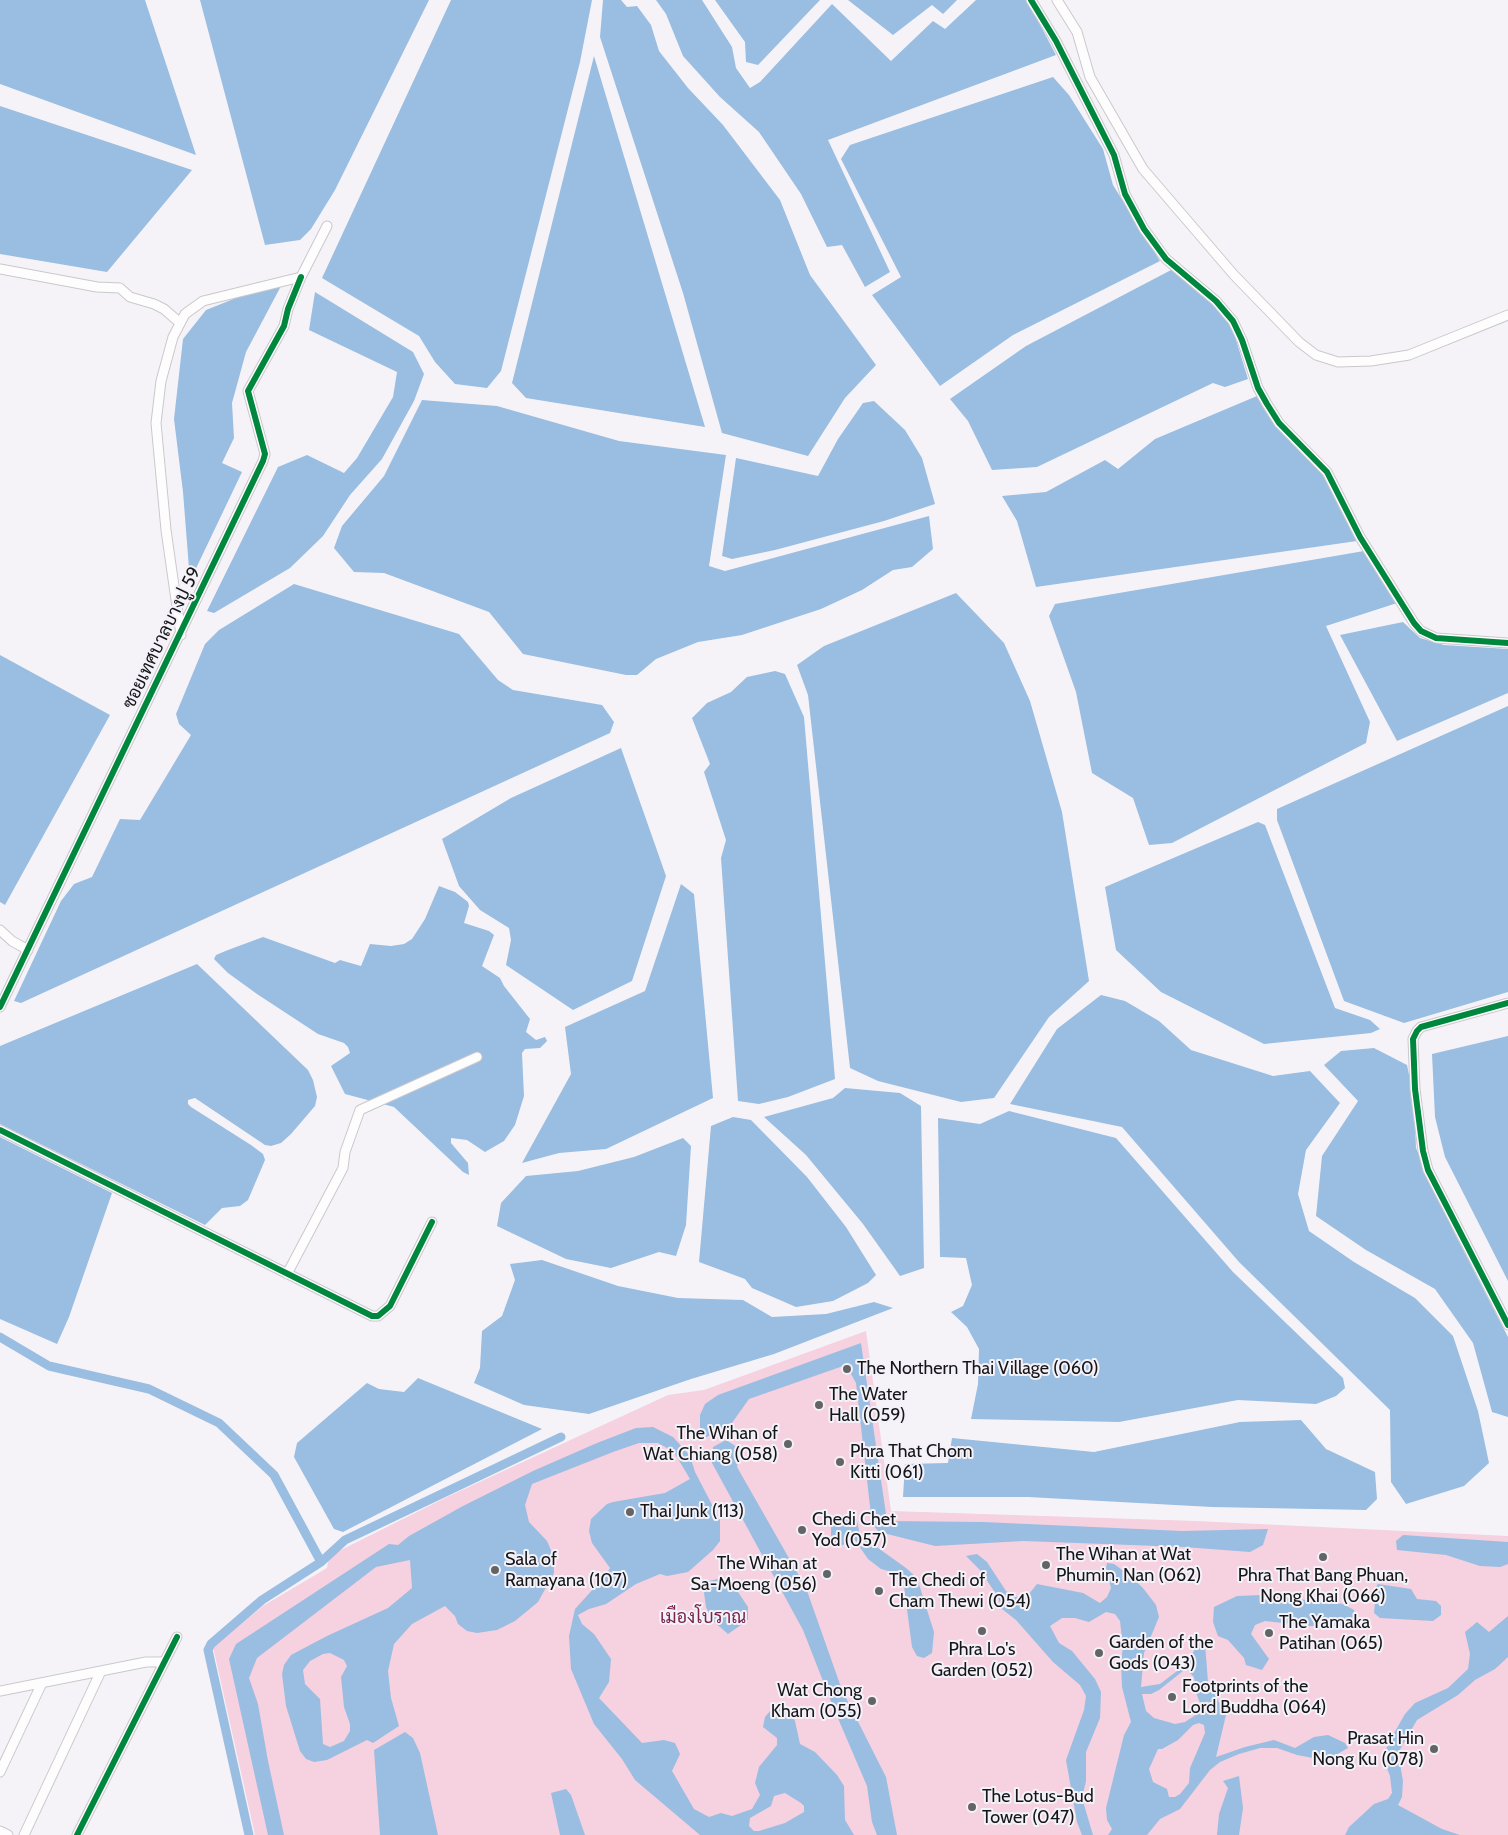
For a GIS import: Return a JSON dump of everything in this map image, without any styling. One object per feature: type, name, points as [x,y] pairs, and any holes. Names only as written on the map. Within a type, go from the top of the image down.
[{"type":"street","points":[[1031,0],[1056,41],[1114,155],[1125,194],[1144,229],[1166,259],[1216,301],[1232,321],[1242,340],[1258,388],[1278,423],[1326,472],[1360,537],[1414,623],[1421,631],[1436,638],[1508,643]]},
{"type":"street","points":[[1057,0],[1077,32],[1090,77],[1144,169],[1234,275],[1299,342],[1316,355],[1338,362],[1370,361],[1409,355],[1508,315]]},
{"type":"street","name":"ซอยเทศบาลบางปู 59","points":[[0,1007],[181,635],[263,461],[265,454],[248,391],[284,326],[288,309],[301,277],[327,226]]},
{"type":"street","points":[[0,269],[97,287],[120,288],[130,297],[164,309],[179,322]]},
{"type":"street","points":[[181,635],[166,530],[156,423],[167,354],[179,322],[185,314],[203,301],[301,277]]},
{"type":"street","points":[[0,930],[12,941],[28,950]]},
{"type":"street","points":[[1508,1003],[1422,1027],[1414,1034],[1413,1039],[1416,1098],[1423,1150],[1428,1170],[1508,1325]]},
{"type":"street","points":[[287,1274],[343,1168],[345,1152],[360,1110],[477,1057]]},
{"type":"street","points":[[0,1130],[365,1314],[378,1316],[390,1306],[432,1222]]},
{"type":"street","points":[[77,1835],[162,1662],[177,1637]]},
{"type":"street","points":[[0,1691],[146,1662],[162,1662]]},
{"type":"street","points":[[24,1835],[101,1671]]},
{"type":"street","points":[[0,1772],[42,1683]]},
{"type":"street","points":[[0,1831],[8,1835]]},
{"type":"green space","name":"เมืองโบราณ","points":[[866,1331],[891,1511],[1196,1521],[1508,1536],[1508,1835],[255,1835],[213,1647],[263,1606],[327,1568],[329,1556],[447,1497],[668,1395],[704,1390]]},
{"type":"water","points":[[0,0],[145,0],[196,155],[0,84]]},
{"type":"water","points":[[200,0],[429,0],[335,190],[311,229],[300,240],[265,245]]},
{"type":"water","points":[[451,0],[592,0],[580,62],[501,371],[487,388],[455,384],[435,362],[419,336],[322,278]]},
{"type":"water","points":[[603,0],[621,0],[627,7],[637,6],[651,25],[659,51],[688,88],[723,125],[780,200],[810,275],[876,365],[845,398],[808,456],[722,433],[683,293],[600,37]]},
{"type":"water","points":[[656,0],[702,0],[732,47],[736,68],[750,88],[760,82],[832,4],[891,61],[933,21],[945,29],[976,0],[1027,0],[1056,55],[828,140],[890,272],[865,287],[842,245],[827,247],[801,194],[759,132],[720,97],[683,56],[666,14]]},
{"type":"water","points":[[715,0],[820,0],[758,65],[746,62],[745,42]]},
{"type":"water","points":[[848,0],[957,0],[943,14],[932,5],[893,35]]},
{"type":"water","points":[[594,56],[705,427],[526,398],[512,383]]},
{"type":"water","points":[[1053,77],[1069,95],[1103,149],[1113,185],[1160,261],[1013,335],[940,386],[872,295],[901,277],[841,159],[850,145]]},
{"type":"water","points":[[0,106],[192,170],[107,272],[0,254]]},
{"type":"water","points":[[1173,269],[1215,302],[1233,330],[1248,379],[1225,387],[1213,383],[1037,467],[992,470],[968,421],[950,399],[1026,346]]},
{"type":"water","points":[[281,286],[246,352],[232,403],[234,438],[222,463],[242,472],[190,581],[183,492],[174,419],[183,339],[206,310],[241,296]]},
{"type":"water","points":[[315,292],[413,352],[424,374],[414,401],[382,459],[350,495],[323,536],[290,568],[214,613],[207,611],[278,467],[307,455],[344,473],[357,458],[393,397],[397,372],[309,330]]},
{"type":"water","points":[[1257,396],[1276,422],[1320,468],[1357,541],[1036,587],[1017,521],[1002,496],[1046,492],[1105,460],[1118,469],[1155,439]]},
{"type":"water","points":[[422,400],[497,406],[619,441],[726,455],[709,566],[725,571],[929,516],[933,549],[912,567],[893,570],[862,590],[821,609],[742,635],[698,642],[656,659],[637,675],[626,675],[523,654],[489,612],[384,573],[354,572],[334,548],[342,526],[384,476]]},
{"type":"water","points":[[874,401],[905,430],[922,458],[935,504],[884,521],[775,550],[732,559],[722,556],[736,458],[818,476],[838,439],[863,403]]},
{"type":"water","points":[[1364,551],[1397,603],[1326,626],[1370,722],[1366,743],[1172,843],[1149,845],[1133,798],[1092,773],[1076,692],[1049,616],[1055,604]]},
{"type":"water","points":[[294,584],[459,634],[498,680],[513,690],[602,705],[614,722],[610,733],[21,1003],[14,1001],[61,901],[74,884],[92,877],[120,819],[140,820],[191,735],[179,724],[176,714],[205,644],[219,630]]},
{"type":"water","points":[[956,593],[1004,643],[1030,701],[1062,812],[1089,981],[1049,1017],[994,1098],[961,1102],[878,1081],[850,1068],[808,695],[797,665],[824,646]]},
{"type":"water","points":[[1403,622],[1420,638],[1444,645],[1508,649],[1508,693],[1397,741],[1340,635]]},
{"type":"water","points":[[0,655],[110,715],[5,905],[0,902]]},
{"type":"water","points":[[775,671],[785,674],[804,717],[835,1079],[788,1097],[759,1104],[738,1101],[721,858],[726,840],[704,772],[710,764],[692,718],[707,703],[731,692],[747,677]]},
{"type":"water","points":[[1508,706],[1508,992],[1404,1023],[1344,1001],[1277,820],[1277,809]]},
{"type":"water","points":[[621,748],[666,876],[632,981],[573,1010],[506,965],[511,940],[509,928],[480,910],[459,886],[442,839],[511,798]]},
{"type":"water","points":[[1258,822],[1265,825],[1335,1008],[1370,1020],[1380,1029],[1371,1033],[1264,1044],[1161,992],[1116,950],[1105,887]]},
{"type":"water","points":[[681,884],[694,894],[713,1098],[606,1149],[559,1153],[522,1163],[571,1074],[565,1027],[645,991]]},
{"type":"water","points":[[439,886],[455,892],[468,902],[469,906],[464,923],[489,931],[494,935],[482,966],[500,978],[530,1019],[526,1032],[536,1040],[545,1037],[547,1041],[540,1048],[525,1049],[522,1053],[524,1096],[515,1125],[504,1141],[485,1152],[467,1140],[451,1138],[451,1143],[468,1163],[469,1175],[463,1172],[394,1107],[345,1094],[331,1066],[350,1053],[344,1043],[318,1034],[257,994],[228,973],[214,959],[216,955],[263,937],[335,963],[340,960],[361,966],[370,944],[391,946],[404,944],[412,939],[425,919]]},
{"type":"water","points":[[197,964],[308,1070],[313,1080],[317,1097],[315,1106],[291,1134],[281,1143],[271,1146],[265,1145],[195,1098],[188,1100],[188,1104],[191,1107],[251,1145],[263,1154],[265,1160],[248,1200],[240,1206],[222,1208],[205,1225],[0,1124],[0,1046]]},
{"type":"water","points":[[1101,995],[1125,1001],[1159,1021],[1191,1050],[1273,1076],[1310,1071],[1340,1103],[1306,1150],[1298,1194],[1309,1231],[1354,1262],[1415,1298],[1453,1336],[1478,1411],[1489,1463],[1464,1486],[1406,1504],[1391,1482],[1390,1410],[1239,1262],[1122,1127],[1010,1104],[1057,1029]]},
{"type":"water","points":[[1508,1036],[1508,1281],[1445,1157],[1435,1117],[1432,1054]]},
{"type":"water","points":[[1374,1048],[1407,1065],[1414,1099],[1416,1148],[1454,1232],[1508,1337],[1508,1417],[1492,1412],[1473,1343],[1435,1289],[1366,1250],[1316,1216],[1322,1156],[1358,1101],[1324,1065],[1341,1051]]},
{"type":"water","points":[[845,1088],[900,1093],[921,1106],[924,1268],[900,1276],[863,1224],[806,1155],[764,1117],[833,1098]]},
{"type":"water","points":[[1009,1111],[1116,1138],[1233,1272],[1343,1378],[1345,1388],[1336,1396],[1316,1404],[1238,1400],[1119,1422],[971,1419],[978,1384],[979,1349],[967,1327],[951,1312],[963,1306],[972,1285],[966,1258],[940,1257],[938,1118],[980,1124]]},
{"type":"water","points":[[733,1117],[751,1120],[807,1177],[846,1227],[876,1275],[868,1283],[833,1301],[796,1307],[752,1288],[745,1279],[699,1262],[711,1126]]},
{"type":"water","points":[[0,1137],[112,1193],[69,1317],[57,1344],[0,1319]]},
{"type":"water","points":[[683,1138],[691,1146],[686,1225],[676,1256],[659,1252],[611,1268],[566,1259],[497,1226],[501,1203],[526,1176],[578,1171],[634,1157]]},
{"type":"water","points":[[542,1260],[618,1286],[678,1298],[743,1300],[772,1317],[826,1314],[874,1302],[893,1308],[774,1354],[691,1379],[589,1414],[524,1405],[474,1383],[480,1368],[482,1331],[502,1316],[515,1280],[510,1264]]},
{"type":"water","points":[[861,1343],[887,1521],[983,1522],[1182,1531],[1268,1529],[1263,1545],[1250,1552],[1184,1547],[1023,1541],[935,1546],[879,1532],[872,1524],[856,1383],[846,1365],[749,1399],[729,1427],[700,1440],[700,1415],[705,1404],[718,1395]]},
{"type":"water","points":[[418,1378],[542,1429],[343,1532],[334,1529],[294,1457],[297,1443],[367,1383],[379,1389],[404,1392]]},
{"type":"water","points":[[1301,1420],[1326,1449],[1375,1472],[1377,1499],[1366,1510],[1212,1507],[1028,1497],[903,1497],[905,1464],[948,1463],[952,1438],[1094,1452],[1240,1422]]},
{"type":"water","points":[[653,1427],[673,1437],[690,1456],[695,1472],[720,1520],[720,1541],[713,1550],[688,1572],[667,1576],[660,1574],[636,1584],[606,1604],[589,1609],[578,1615],[582,1624],[594,1634],[611,1659],[609,1682],[599,1698],[642,1743],[664,1740],[675,1743],[680,1754],[672,1771],[694,1809],[709,1817],[721,1813],[732,1816],[752,1809],[760,1795],[755,1783],[759,1767],[777,1745],[777,1738],[763,1727],[765,1717],[771,1710],[779,1706],[789,1711],[795,1721],[800,1744],[815,1752],[837,1775],[844,1786],[845,1820],[854,1835],[700,1835],[635,1780],[622,1759],[594,1724],[571,1669],[569,1636],[575,1609],[610,1568],[592,1543],[589,1531],[591,1519],[607,1504],[665,1493],[690,1479],[674,1452],[658,1443],[639,1443],[532,1484],[525,1505],[529,1522],[547,1541],[553,1555],[554,1573],[538,1602],[515,1621],[497,1630],[477,1633],[467,1631],[458,1624],[455,1616],[445,1606],[412,1624],[394,1644],[388,1671],[391,1698],[399,1726],[373,1743],[367,1740],[327,1760],[314,1762],[306,1759],[300,1751],[286,1706],[282,1674],[284,1665],[291,1655],[388,1608],[412,1588],[410,1560],[376,1567],[257,1658],[249,1678],[258,1704],[284,1835],[268,1835],[229,1659],[236,1644],[389,1544],[398,1545],[409,1536],[463,1506],[533,1471],[636,1428]],"holes":[[[330,1653],[344,1660],[347,1666],[341,1677],[344,1707],[350,1724],[350,1731],[344,1741],[330,1747],[323,1744],[320,1699],[305,1684],[303,1670],[310,1661],[323,1654]],[[785,1793],[801,1803],[804,1806],[804,1812],[785,1823],[754,1831],[749,1826],[750,1818],[771,1806],[774,1796]]]},
{"type":"water","points":[[726,1440],[740,1449],[737,1467],[806,1588],[842,1690],[886,1777],[897,1835],[877,1835],[872,1822],[867,1786],[803,1630],[712,1463],[713,1447]]},
{"type":"water","points":[[855,1512],[860,1535],[917,1578],[934,1632],[932,1653],[924,1658],[917,1656],[912,1647],[903,1579],[896,1573],[881,1569],[868,1559],[855,1540],[835,1548],[831,1540],[831,1518]]},
{"type":"water","points":[[1403,1535],[1508,1542],[1508,1564],[1500,1567],[1480,1566],[1446,1555],[1397,1550],[1396,1541]]},
{"type":"water","points":[[977,1554],[987,1562],[1006,1591],[1016,1597],[1029,1594],[1037,1584],[1083,1593],[1100,1603],[1107,1597],[1111,1588],[1106,1568],[1107,1563],[1114,1564],[1129,1575],[1143,1588],[1156,1605],[1159,1617],[1144,1653],[1141,1687],[1160,1684],[1185,1665],[1199,1643],[1205,1644],[1208,1682],[1226,1715],[1216,1757],[1274,1740],[1295,1748],[1314,1737],[1328,1735],[1345,1743],[1348,1748],[1334,1756],[1313,1758],[1277,1748],[1260,1748],[1239,1754],[1220,1762],[1210,1770],[1180,1809],[1160,1819],[1147,1835],[1108,1835],[1112,1829],[1107,1820],[1106,1808],[1124,1735],[1131,1722],[1122,1687],[1121,1662],[1123,1647],[1120,1621],[1115,1614],[1106,1612],[1089,1622],[1075,1618],[1062,1618],[1050,1626],[1059,1643],[1072,1651],[1095,1679],[1101,1692],[1100,1718],[1086,1752],[1086,1781],[1082,1798],[1093,1835],[1082,1835],[1077,1822],[1066,1760],[1084,1710],[1086,1696],[1080,1685],[1053,1662],[1016,1620],[1002,1609],[998,1597],[980,1570],[966,1556]],"holes":[[[1183,1671],[1188,1671],[1194,1677],[1196,1693],[1203,1710],[1185,1722],[1175,1724],[1154,1718],[1146,1711],[1142,1694],[1151,1694],[1159,1690]],[[1199,1723],[1204,1725],[1205,1733],[1190,1768],[1189,1783],[1180,1794],[1175,1797],[1169,1797],[1167,1789],[1153,1782],[1149,1769],[1158,1749],[1162,1749],[1178,1740],[1193,1725]]]},
{"type":"water","points":[[722,1578],[738,1592],[748,1607],[748,1620],[728,1634],[712,1620],[706,1607],[704,1593],[709,1581]]},
{"type":"water","points":[[1378,1584],[1411,1589],[1417,1599],[1436,1601],[1441,1606],[1441,1615],[1433,1621],[1380,1618],[1374,1613],[1375,1602],[1371,1594]]},
{"type":"water","points":[[1261,1595],[1343,1604],[1354,1610],[1355,1626],[1309,1626],[1265,1621],[1255,1625],[1251,1634],[1269,1659],[1262,1670],[1246,1665],[1244,1658],[1228,1640],[1218,1636],[1213,1622],[1214,1607],[1237,1596]]},
{"type":"water","points":[[1508,1616],[1508,1657],[1495,1669],[1475,1680],[1458,1695],[1417,1720],[1398,1753],[1403,1781],[1402,1797],[1398,1805],[1442,1829],[1460,1835],[1345,1835],[1349,1827],[1374,1804],[1388,1799],[1392,1793],[1390,1776],[1383,1758],[1389,1742],[1405,1714],[1415,1703],[1448,1688],[1468,1669],[1470,1654],[1465,1632],[1477,1622],[1489,1632]]},
{"type":"water","points":[[405,1732],[413,1738],[420,1753],[438,1835],[380,1835],[374,1750]]},
{"type":"water","points":[[1239,1776],[1243,1808],[1239,1835],[1217,1835],[1219,1814],[1228,1788],[1223,1781]]},
{"type":"water","points":[[566,1789],[571,1795],[585,1835],[560,1835],[551,1793]]},
{"type":"waterway","points":[[0,1337],[49,1366],[149,1389],[219,1423],[274,1475],[321,1562]]},
{"type":"waterway","points":[[249,1835],[208,1650],[211,1644],[262,1600],[321,1562],[345,1540],[561,1437]]},
{"type":"cycle path","points":[[1031,0],[1056,41],[1114,155],[1125,194],[1144,229],[1166,259],[1216,301],[1233,321],[1242,340],[1258,388],[1267,404],[1279,423],[1327,472],[1360,537],[1414,623],[1421,631],[1436,638],[1508,643]]},
{"type":"cycle path","points":[[0,1007],[263,461],[265,454],[248,391],[284,326],[288,309],[301,277]]},
{"type":"cycle path","points":[[1508,1003],[1421,1027],[1413,1039],[1415,1089],[1423,1151],[1428,1170],[1508,1325]]},
{"type":"cycle path","points":[[0,1130],[372,1316],[378,1316],[390,1306],[432,1222]]},
{"type":"cycle path","points":[[77,1835],[177,1637]]},
{"type":"place","name":"The Northern Thai Village (060)","points":[[847,1369]]},
{"type":"place","name":"The Water Hall (059)","points":[[819,1405]]},
{"type":"place","name":"The Wihan of Wat Chiang (058)","points":[[788,1444]]},
{"type":"place","name":"Phra That Chom Kitti (061)","points":[[840,1462]]},
{"type":"place","name":"Thai Junk (113)","points":[[630,1512]]},
{"type":"place","name":"Chedi Chet Yod (057)","points":[[802,1530]]},
{"type":"place","name":"Phra That Bang Phuan, Nong Khai (066)","points":[[1323,1557]]},
{"type":"place","name":"The Wihan at Wat Phumin, Nan (062)","points":[[1046,1565]]},
{"type":"place","name":"Sala of Ramayana (107)","points":[[495,1570]]},
{"type":"place","name":"The Wihan at Sa-Moeng (056)","points":[[827,1574]]},
{"type":"place","name":"The Chedi of Cham Thewi (054)","points":[[879,1591]]},
{"type":"place","name":"Phra Lo's Garden (052)","points":[[982,1631]]},
{"type":"place","name":"The Yamaka Patihan (065)","points":[[1269,1633]]},
{"type":"place","name":"Garden of the Gods (043)","points":[[1099,1653]]},
{"type":"place","name":"Footprints of the Lord Buddha (064)","points":[[1172,1697]]},
{"type":"place","name":"Wat Chong Kham (055)","points":[[872,1701]]},
{"type":"place","name":"Prasat Hin Nong Ku (078)","points":[[1434,1749]]},
{"type":"place","name":"The Lotus-Bud Tower (047)","points":[[972,1807]]}]
